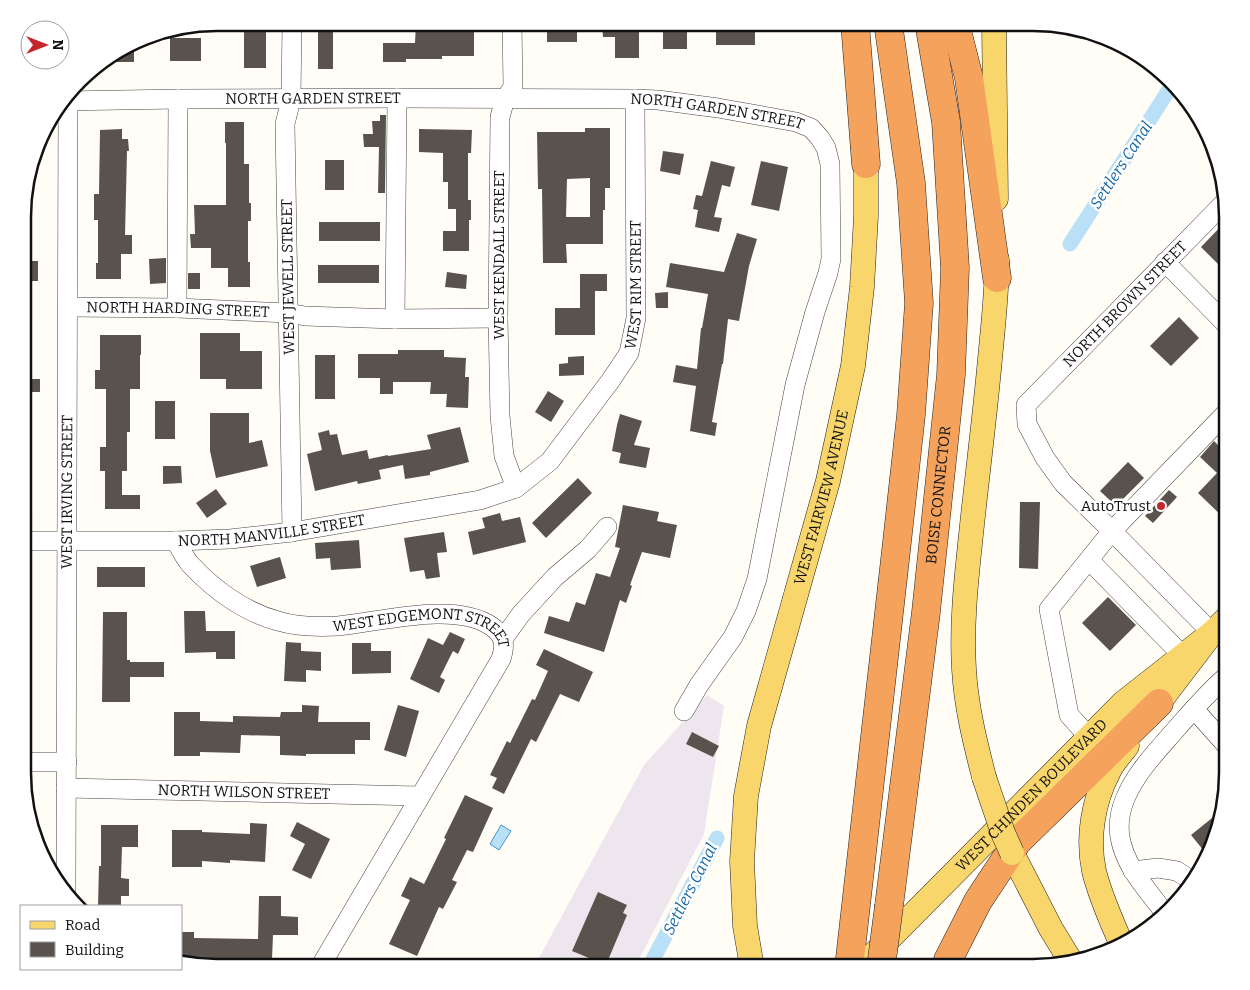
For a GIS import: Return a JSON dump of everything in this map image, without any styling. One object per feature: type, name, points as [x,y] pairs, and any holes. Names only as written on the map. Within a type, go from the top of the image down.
[{"type":"highway","points":[[856,31],[866,164]]},
{"type":"highway","points":[[849,959],[907,454],[919,303],[911,183],[889,31]]},
{"type":"highway","name":"BOISE CONNECTOR","points":[[882,959],[926,612],[951,375],[955,268],[949,161],[946,122],[930,31]]},
{"type":"highway","points":[[957,31],[969,78],[997,278]]},
{"type":"highway","points":[[949,959],[978,901],[1017,842],[1159,703]]},
{"type":"main road","name":"WEST FAIRVIEW AVENUE","points":[[751,959],[745,926],[742,861],[746,796],[759,726],[828,481],[853,366],[862,287],[866,216],[866,164],[842,31]]},
{"type":"main road","points":[[994,31],[997,278],[986,406],[966,576],[964,669],[975,742],[984,777],[1003,833],[1051,929],[1067,955]]},
{"type":"main road","points":[[1119,938],[1102,898],[1094,872],[1091,850],[1092,823],[1098,798],[1109,771],[1159,703],[1219,627]]},
{"type":"main road","name":"WEST CHINDEN BOULEVARD","points":[[869,959],[1123,703],[1219,627]]},
{"type":"street","name":"WEST JEWELL STREET","points":[[292,31],[291,99],[285,124],[292,532]]},
{"type":"street","name":"WEST KENDALL STREET","points":[[512,31],[513,87],[505,99],[500,117],[498,318],[500,416],[504,456],[516,488]]},
{"type":"street","points":[[395,319],[397,98]]},
{"type":"street","name":"NORTH GARDEN STREET","points":[[74,99],[635,99],[718,108],[796,122],[811,128],[826,148],[830,164],[831,259],[828,273],[794,385],[757,579],[746,611],[733,637],[684,712]]},
{"type":"street","points":[[177,308],[178,99]]},
{"type":"street","name":"WEST RIM STREET","points":[[516,488],[550,461],[629,353],[636,318],[635,99]]},
{"type":"street","name":"WEST IRVING STREET","points":[[66,880],[67,108]]},
{"type":"street","name":"NORTH BROWN STREET","points":[[1112,530],[1063,483],[1045,458],[1027,424],[1026,406],[1218,208]]},
{"type":"street","points":[[1166,262],[1219,317]]},
{"type":"street","name":"NORTH HARDING STREET","points":[[68,307],[177,308],[288,313],[304,316],[395,319],[498,318]]},
{"type":"street","points":[[1089,737],[1069,715],[1049,609],[1112,530],[1219,420]]},
{"type":"street","name":"NORTH MANVILLE STREET","points":[[31,541],[230,539],[292,532],[480,500],[516,488]]},
{"type":"street","points":[[503,639],[521,614],[555,577],[588,549],[607,527]]},
{"type":"street","points":[[1112,530],[1219,625]]},
{"type":"street","name":"WEST EDGEMONT STREET","points":[[176,541],[189,562],[222,594],[252,611],[278,622],[308,626],[338,626],[431,614],[460,614],[482,620],[497,630],[503,639],[504,650],[501,659],[325,959]]},
{"type":"street","points":[[1089,560],[1183,656]]},
{"type":"street","points":[[1161,908],[1133,871],[1124,851],[1120,836],[1119,820],[1124,800],[1134,781],[1157,752],[1219,683]]},
{"type":"street","points":[[1194,709],[1219,737]]},
{"type":"street","points":[[31,762],[67,762]]},
{"type":"street","name":"NORTH WILSON STREET","points":[[66,788],[420,796]]},
{"type":"street","points":[[1133,871],[1158,868],[1177,871],[1186,877]]},
{"type":"shaded area","points":[[707,695],[724,706],[704,834],[639,959],[538,959],[644,765]]},
{"type":"water","points":[[501,825],[511,831],[499,850],[490,844]]},
{"type":"building","points":[[244,31],[266,31],[266,68],[244,68]]},
{"type":"building","points":[[416,31],[474,31],[474,56],[442,56],[442,59],[406,59],[406,62],[383,62],[383,43],[415,43]]},
{"type":"building","points":[[547,31],[577,31],[577,42],[547,42]]},
{"type":"building","points":[[603,31],[639,31],[639,58],[615,58],[615,37],[603,37]]},
{"type":"building","points":[[663,31],[687,31],[687,49],[663,49]]},
{"type":"building","points":[[716,31],[755,31],[755,45],[716,45]]},
{"type":"building","points":[[318,32],[333,32],[333,69],[318,69]]},
{"type":"building","points":[[170,38],[201,38],[201,61],[170,61]]},
{"type":"building","points":[[134,51],[134,62],[115,62]]},
{"type":"building","points":[[380,115],[386,115],[385,193],[378,193],[379,147],[364,147],[363,134],[373,134],[372,121],[380,121]]},
{"type":"building","points":[[225,122],[244,122],[244,164],[249,164],[249,203],[251,203],[251,221],[248,221],[250,287],[228,287],[228,268],[211,268],[211,248],[191,248],[190,234],[195,234],[194,205],[226,205]]},
{"type":"building","points":[[585,128],[610,128],[610,188],[605,188],[603,244],[566,244],[567,263],[543,263],[542,189],[538,189],[537,132],[585,132]],"holes":[[[590,178],[590,217],[566,217],[567,179]]]},
{"type":"building","points":[[122,129],[122,139],[128,139],[129,151],[127,151],[125,235],[132,235],[132,254],[121,254],[121,279],[96,279],[98,220],[94,220],[94,194],[99,194],[100,130]]},
{"type":"building","points":[[419,129],[472,130],[471,153],[468,153],[468,200],[471,200],[469,251],[443,251],[443,231],[456,231],[456,209],[448,209],[448,182],[443,182],[443,153],[419,152]]},
{"type":"building","points":[[663,151],[684,154],[680,175],[660,171]]},
{"type":"building","points":[[325,160],[344,160],[344,190],[325,190]]},
{"type":"building","points":[[711,161],[735,167],[730,187],[722,185],[714,217],[722,218],[719,232],[695,227],[698,210],[693,209],[696,195],[702,196]]},
{"type":"building","points":[[761,161],[788,167],[779,211],[751,205]]},
{"type":"building","points":[[319,222],[380,222],[380,241],[319,241]]},
{"type":"building","points":[[1219,228],[1219,265],[1201,247]]},
{"type":"building","points":[[737,233],[757,239],[749,266],[739,321],[728,319],[723,364],[712,422],[717,423],[715,436],[690,431],[696,386],[673,382],[676,365],[697,369],[701,328],[708,294],[666,287],[670,263],[724,272]]},
{"type":"building","points":[[166,258],[166,283],[150,284],[149,259]]},
{"type":"building","points":[[31,261],[38,261],[38,281],[31,281]]},
{"type":"building","points":[[318,265],[379,265],[379,283],[318,283]]},
{"type":"building","points":[[447,272],[467,275],[466,289],[445,287]]},
{"type":"building","points":[[188,273],[200,273],[200,289],[188,289]]},
{"type":"building","points":[[580,274],[607,274],[607,291],[595,291],[595,335],[555,335],[555,308],[580,308]]},
{"type":"building","points":[[668,292],[668,308],[656,308],[655,293]]},
{"type":"building","points":[[1179,317],[1199,338],[1171,366],[1150,346]]},
{"type":"building","points":[[200,333],[240,333],[240,351],[262,351],[262,389],[226,389],[226,379],[200,379]]},
{"type":"building","points":[[100,335],[141,335],[140,389],[130,389],[130,432],[127,432],[127,471],[122,471],[122,495],[140,495],[140,509],[105,509],[105,471],[100,471],[100,447],[106,447],[106,389],[95,389],[95,370],[100,370]]},
{"type":"building","points":[[398,350],[444,350],[444,357],[466,358],[465,377],[469,377],[468,408],[446,407],[447,394],[430,394],[431,382],[393,382],[393,394],[380,394],[380,378],[358,378],[358,354],[398,354]]},
{"type":"building","points":[[315,355],[335,355],[335,399],[315,399]]},
{"type":"building","points":[[584,356],[584,375],[559,376],[559,364],[568,363],[568,357]]},
{"type":"building","points":[[31,379],[40,379],[40,392],[31,392]]},
{"type":"building","points":[[548,391],[564,401],[551,422],[535,412]]},
{"type":"building","points":[[155,401],[175,401],[175,439],[155,439]]},
{"type":"building","points":[[210,413],[249,413],[249,443],[262,440],[268,466],[216,478],[210,451]]},
{"type":"building","points":[[620,414],[642,421],[634,445],[650,448],[646,468],[619,463],[621,453],[612,451]]},
{"type":"building","points":[[460,427],[469,462],[430,472],[430,475],[405,479],[403,465],[379,470],[381,479],[358,484],[357,481],[315,491],[307,454],[322,450],[318,433],[329,430],[330,435],[337,434],[342,455],[367,450],[369,459],[431,449],[427,435]]},
{"type":"building","points":[[1214,441],[1219,446],[1219,513],[1198,493],[1217,473],[1200,457]]},
{"type":"building","points":[[1128,462],[1144,478],[1116,506],[1100,491]]},
{"type":"building","points":[[163,466],[181,466],[182,483],[163,484]]},
{"type":"building","points":[[578,478],[592,493],[546,538],[532,523]]},
{"type":"building","points":[[216,489],[227,504],[207,518],[196,503]]},
{"type":"building","name":"AutoTrust","points":[[1169,490],[1177,497],[1153,523],[1145,516]]},
{"type":"building","points":[[1020,502],[1040,502],[1038,569],[1019,568]]},
{"type":"building","points":[[623,505],[659,512],[657,521],[677,525],[670,558],[642,552],[630,585],[632,586],[626,603],[620,600],[604,652],[544,633],[549,616],[569,622],[576,602],[585,605],[596,573],[610,577],[620,548],[615,547]]},
{"type":"building","points":[[500,513],[502,521],[520,517],[526,542],[473,555],[468,532],[485,528],[482,518]]},
{"type":"building","points":[[444,532],[447,552],[437,553],[440,577],[426,579],[424,570],[410,572],[404,538]]},
{"type":"building","points":[[359,540],[361,568],[331,570],[330,558],[316,559],[315,543]]},
{"type":"building","points":[[280,557],[286,578],[257,587],[250,566]]},
{"type":"building","points":[[97,567],[145,567],[145,587],[97,587]]},
{"type":"building","points":[[1108,597],[1136,625],[1110,651],[1082,623]]},
{"type":"building","points":[[184,611],[205,611],[206,631],[235,631],[235,659],[216,659],[216,652],[185,653]]},
{"type":"building","points":[[103,612],[127,612],[127,660],[130,660],[130,662],[164,662],[164,677],[130,677],[130,702],[102,702]]},
{"type":"building","points":[[450,632],[465,639],[458,654],[453,651],[440,677],[445,680],[439,693],[410,679],[428,638],[443,645]]},
{"type":"building","points":[[286,642],[301,643],[301,651],[321,652],[321,671],[306,670],[306,682],[284,681]]},
{"type":"building","points":[[352,643],[371,643],[371,651],[391,651],[391,673],[352,674]]},
{"type":"building","points":[[544,649],[593,672],[579,702],[560,694],[536,742],[531,739],[504,794],[492,788],[497,778],[490,775],[507,741],[510,743],[532,699],[535,700],[548,671],[536,665]]},
{"type":"building","points":[[302,705],[319,706],[318,722],[370,722],[370,740],[355,740],[355,754],[280,755],[280,736],[241,735],[240,753],[200,752],[200,756],[174,756],[174,712],[200,712],[200,721],[233,722],[233,716],[280,717],[281,712],[302,712]]},
{"type":"building","points":[[398,705],[419,711],[406,757],[384,750]]},
{"type":"building","points":[[692,732],[719,746],[713,757],[686,744]]},
{"type":"building","points":[[465,795],[493,808],[473,852],[467,850],[452,880],[457,882],[443,909],[439,907],[417,956],[389,944],[410,900],[401,896],[410,877],[424,884]]},
{"type":"building","points":[[1213,817],[1203,849],[1191,835]]},
{"type":"building","points":[[297,822],[330,839],[311,879],[292,870],[305,844],[290,836]]},
{"type":"building","points":[[250,823],[267,824],[265,862],[230,860],[230,863],[202,861],[202,867],[172,867],[172,830],[202,830],[202,832],[250,834]]},
{"type":"building","points":[[101,825],[138,825],[138,847],[122,847],[121,878],[129,879],[129,896],[121,896],[121,905],[98,905],[99,866],[101,866]]},
{"type":"building","points":[[598,892],[627,905],[623,913],[627,915],[609,959],[591,959],[572,951]]},
{"type":"building","points":[[259,896],[281,896],[281,916],[298,917],[298,935],[273,935],[272,959],[207,958],[182,955],[182,932],[194,932],[194,938],[258,939]]},
{"type":"waterway","name":"Settlers Canal","points":[[1070,244],[1169,90]]},
{"type":"waterway","name":"Settlers Canal","points":[[653,959],[717,838]]},
{"type":"place","name":"AutoTrust","points":[[1161,506]]}]
